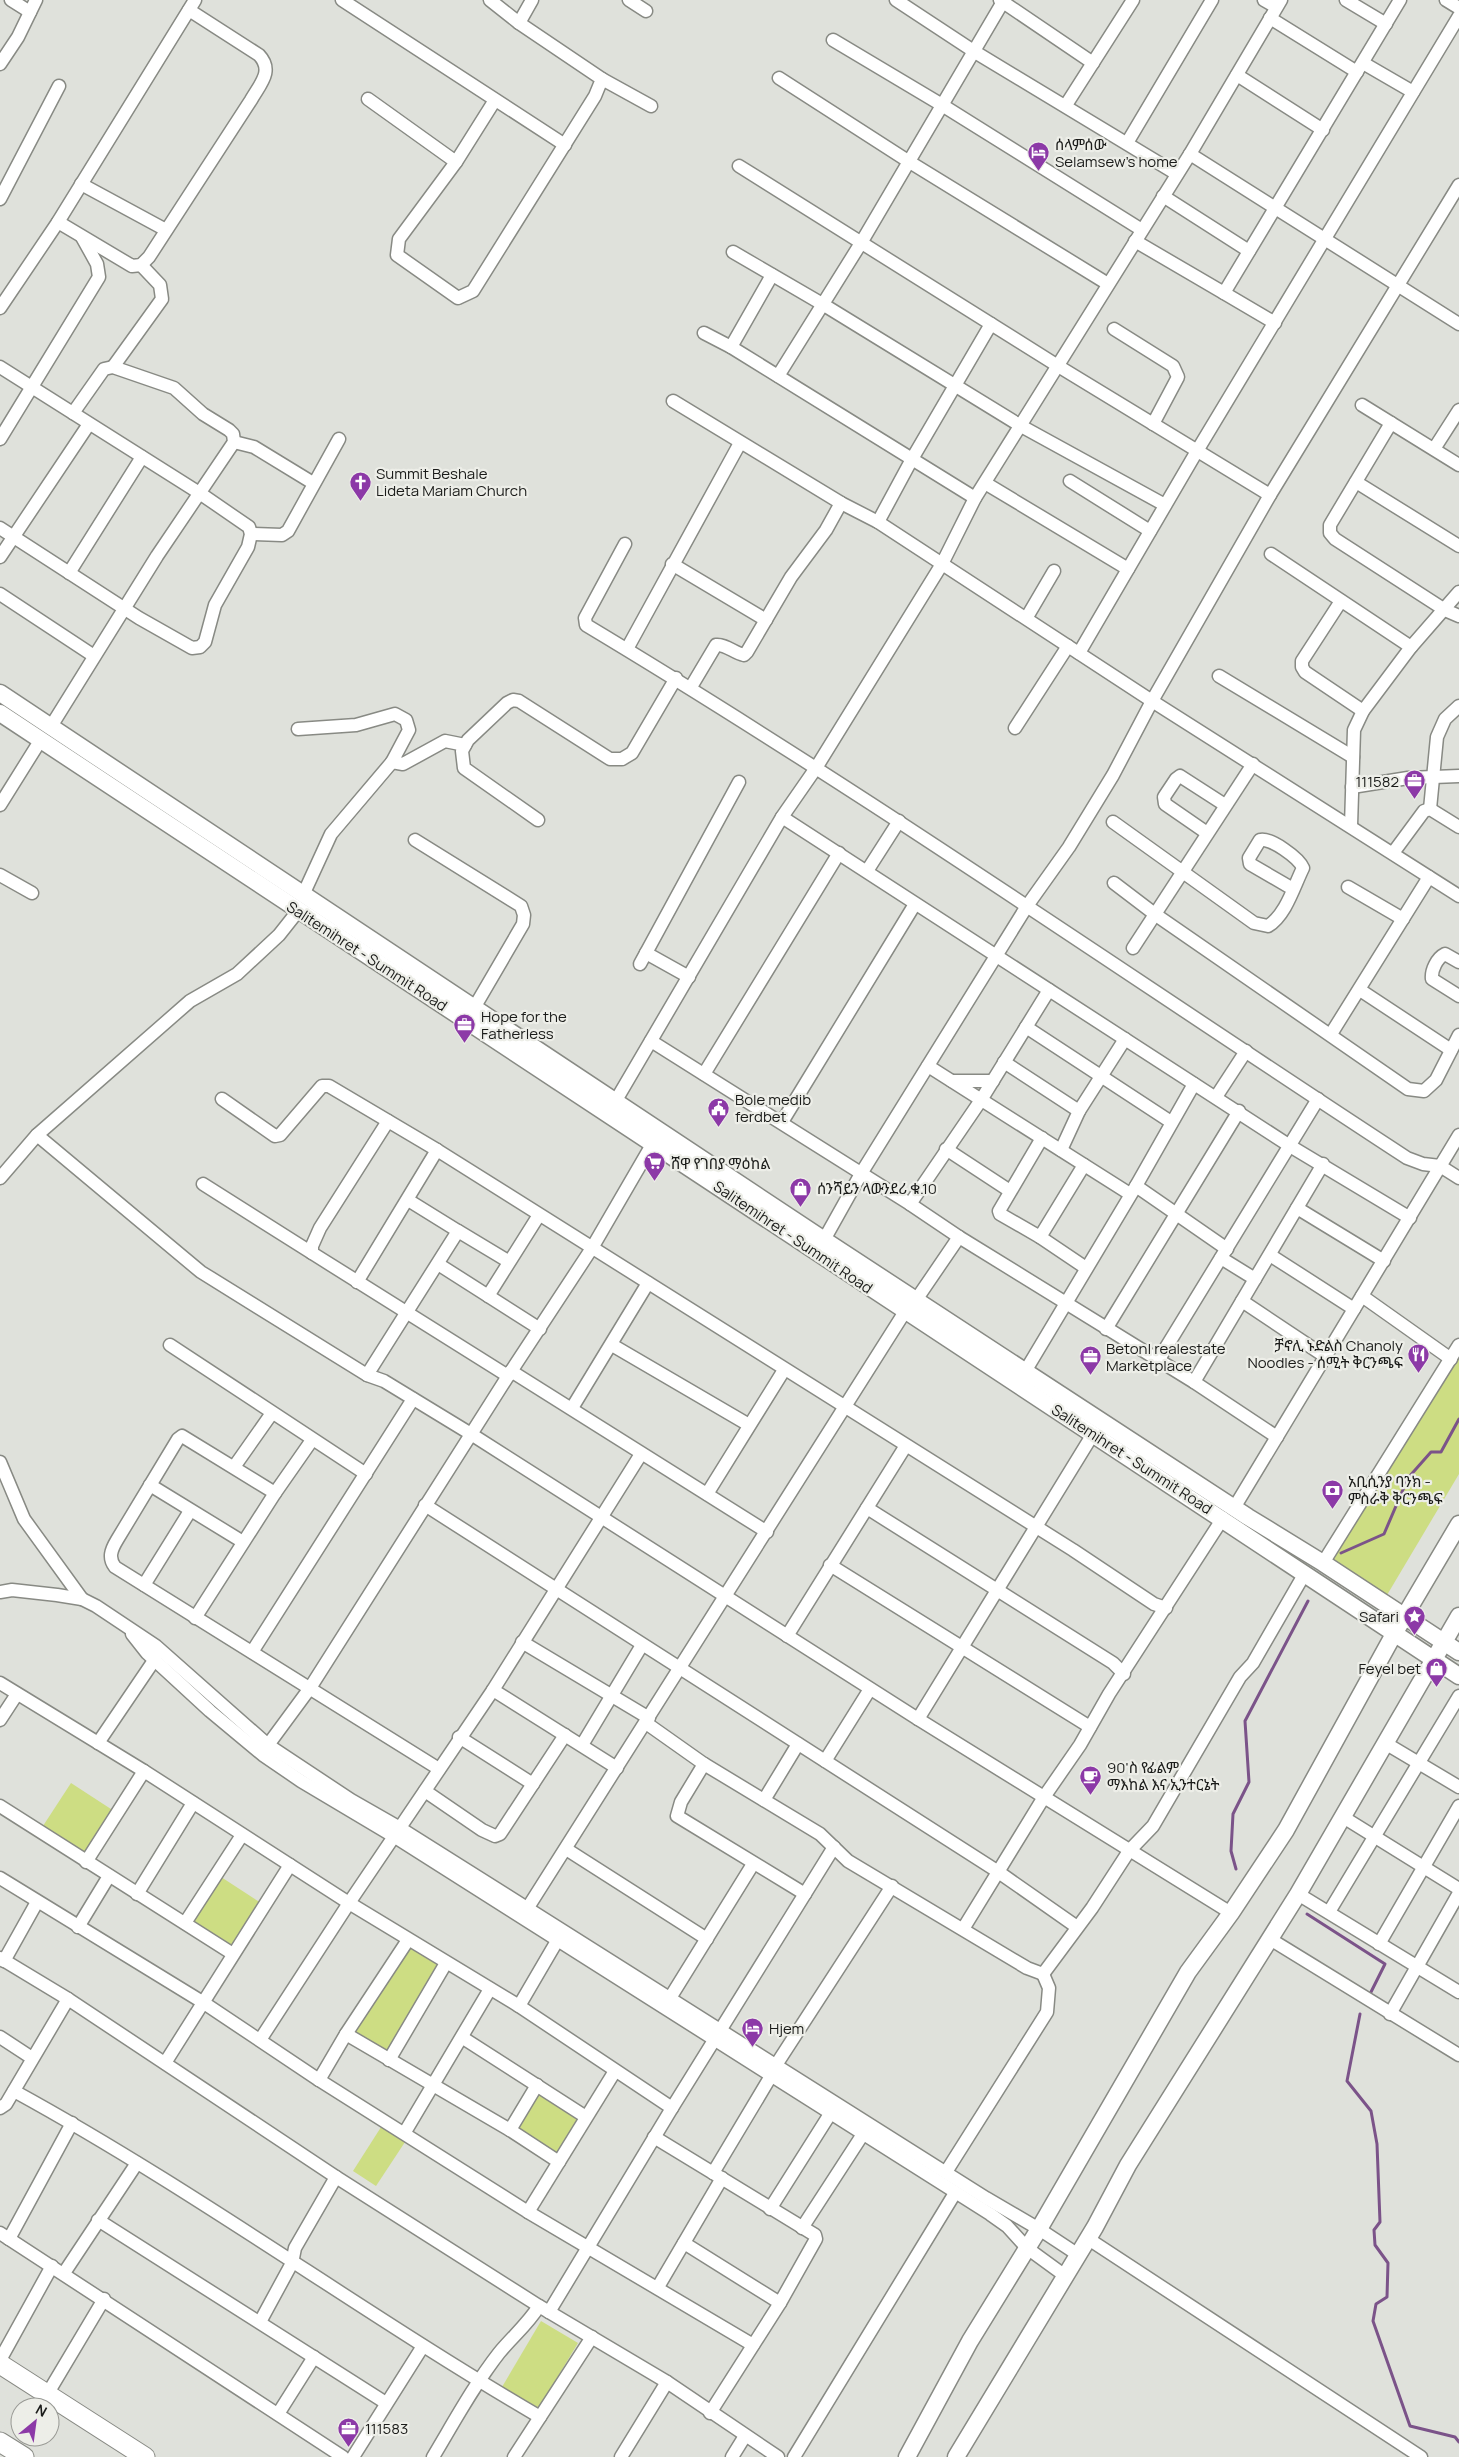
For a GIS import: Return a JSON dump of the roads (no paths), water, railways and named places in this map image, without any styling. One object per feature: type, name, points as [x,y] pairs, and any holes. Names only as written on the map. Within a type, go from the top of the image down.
[{"type":"highway","points":[[0,2364],[48,2393],[145,2457]]},
{"type":"highway","points":[[0,2442],[24,2457]]},
{"type":"main road","points":[[0,693],[45,734]]},
{"type":"main road","points":[[0,713],[45,734]]},
{"type":"main road","name":"Salitemihret - Summit Road","points":[[45,734],[196,833],[653,1143],[911,1305],[1093,1434],[1229,1513],[1306,1573],[1394,1634]]},
{"type":"main road","points":[[304,906],[474,1008],[615,1102],[821,1247]]},
{"type":"main road","points":[[911,1305],[1026,1370],[1229,1513],[1248,1518],[1272,1532],[1459,1652]]},
{"type":"main road","points":[[907,2457],[970,2341],[1039,2228],[1188,1972],[1231,1913],[1286,1830],[1394,1634],[1459,1524]]},
{"type":"main road","points":[[956,2457],[1087,2238],[1128,2165],[1298,1894],[1459,1616]]},
{"type":"main road","points":[[1394,1634],[1459,1676]]},
{"type":"street","points":[[11,0],[30,12]]},
{"type":"street","points":[[1,59],[18,37],[36,0]]},
{"type":"street","points":[[342,0],[363,5],[495,100],[564,145]]},
{"type":"street","points":[[490,0],[519,23],[602,79],[651,106]]},
{"type":"street","points":[[519,23],[532,0]]},
{"type":"street","points":[[630,0],[646,11]]},
{"type":"street","points":[[896,0],[975,52],[1066,105],[1176,174]]},
{"type":"street","points":[[1066,105],[1133,0]]},
{"type":"street","points":[[1127,143],[1212,0]]},
{"type":"street","points":[[1264,0],[1360,67],[1413,92]]},
{"type":"street","points":[[1346,0],[1386,24]]},
{"type":"street","points":[[1224,293],[1400,0]]},
{"type":"street","points":[[1446,0],[1459,8]]},
{"type":"street","points":[[778,376],[824,305],[908,161],[975,52],[1002,1],[1093,63]]},
{"type":"street","points":[[0,308],[58,222],[192,5],[259,54],[267,68],[266,74],[149,257],[141,265],[132,266],[58,222]]},
{"type":"street","points":[[615,1102],[782,817],[816,768],[942,564],[975,498],[1190,154],[1276,8]]},
{"type":"street","points":[[1015,728],[1073,649],[1128,569],[1459,16]]},
{"type":"street","points":[[833,40],[942,105],[1224,293],[1275,323]]},
{"type":"street","points":[[1236,75],[1322,130]]},
{"type":"street","points":[[779,78],[908,161],[1108,284]]},
{"type":"street","points":[[495,100],[456,162],[399,239],[397,249],[398,255],[458,298],[473,291],[595,96],[602,79]]},
{"type":"street","points":[[1,195],[59,86]]},
{"type":"street","points":[[368,99],[456,162]]},
{"type":"street","points":[[1190,154],[1326,238],[1398,288],[1459,324]]},
{"type":"street","points":[[739,166],[1058,366],[1270,495]]},
{"type":"street","points":[[81,184],[166,230]]},
{"type":"street","points":[[821,1247],[862,1172],[1027,906],[1069,847],[1114,775],[1152,701],[1270,495],[1398,288],[1459,185]]},
{"type":"street","points":[[1163,196],[1249,250]]},
{"type":"street","points":[[0,438],[99,277],[97,264],[82,237]]},
{"type":"street","points":[[733,252],[824,305],[1021,426],[1165,505]]},
{"type":"street","points":[[113,367],[162,299],[160,285],[141,265]]},
{"type":"street","points":[[731,347],[772,275]]},
{"type":"street","points":[[878,522],[954,385],[991,324]]},
{"type":"street","points":[[1114,329],[1173,366],[1177,371],[1178,377],[1153,424]]},
{"type":"street","points":[[704,333],[731,347],[975,498]]},
{"type":"street","points":[[0,367],[201,494],[249,527],[251,534],[248,547],[216,606],[208,633],[200,647],[192,648],[179,642],[0,528]]},
{"type":"street","points":[[1,802],[157,556],[201,494],[234,442],[234,437],[229,430],[203,414],[174,388],[113,367],[104,369],[73,414]]},
{"type":"street","points":[[673,401],[841,503],[878,522],[1028,618],[1152,701],[1459,896]]},
{"type":"street","points":[[1362,406],[1459,464]]},
{"type":"street","points":[[1434,449],[1459,410]]},
{"type":"street","points":[[1391,423],[1330,525],[1330,533],[1336,539],[1445,610],[1459,616]]},
{"type":"street","points":[[0,557],[89,424]]},
{"type":"street","points":[[251,534],[282,535],[288,531],[339,439]]},
{"type":"street","points":[[234,442],[254,447],[313,483]]},
{"type":"street","points":[[627,649],[740,443]]},
{"type":"street","points":[[70,573],[142,457]]},
{"type":"street","points":[[1070,481],[1150,531]]},
{"type":"street","points":[[1356,482],[1459,546]]},
{"type":"street","points":[[985,483],[1128,569]]},
{"type":"street","points":[[691,687],[716,645],[722,644],[744,655],[791,578],[826,530],[841,503]]},
{"type":"street","points":[[625,544],[584,621],[691,687],[899,821],[1407,1158],[1423,1164],[1440,1166],[1459,1178]]},
{"type":"street","points":[[1271,554],[1411,647]]},
{"type":"street","points":[[672,564],[766,620]]},
{"type":"street","points":[[1028,618],[1054,571]]},
{"type":"street","points":[[1351,826],[1354,730],[1363,711],[1411,647],[1459,592]]},
{"type":"street","points":[[0,594],[94,656]]},
{"type":"street","points":[[1341,600],[1302,661],[1302,667],[1305,672],[1363,711]]},
{"type":"street","points":[[1219,676],[1353,757]]},
{"type":"street","points":[[538,820],[464,768],[462,751],[465,744],[513,700],[528,705],[610,759],[622,759],[632,753],[676,678]]},
{"type":"street","points":[[1430,808],[1440,727],[1459,706]]},
{"type":"street","points":[[0,1178],[37,1135],[190,1001],[237,974],[279,935],[304,906],[331,834],[392,762],[409,730],[406,720],[395,714],[356,725],[298,730]]},
{"type":"street","points":[[392,762],[403,764],[445,741],[465,744]]},
{"type":"street","points":[[1133,948],[1253,764]]},
{"type":"street","points":[[1207,833],[1163,801],[1176,779],[1180,776],[1185,778],[1225,805]]},
{"type":"street","points":[[1352,787],[1408,778],[1459,776]]},
{"type":"street","points":[[688,978],[643,959],[739,782]]},
{"type":"street","points":[[1430,808],[1459,828]]},
{"type":"street","points":[[1393,854],[1424,811],[1430,808]]},
{"type":"street","points":[[782,817],[1290,1146],[1323,1164],[1410,1218]]},
{"type":"street","points":[[867,871],[899,821]]},
{"type":"street","points":[[1113,822],[1254,923],[1268,926],[1278,920],[1293,888]]},
{"type":"street","points":[[415,840],[520,906],[524,915],[523,924],[474,1008]]},
{"type":"street","points":[[704,1074],[839,853]]},
{"type":"street","points":[[0,875],[32,893]]},
{"type":"street","points":[[1331,1034],[1429,877]]},
{"type":"street","points":[[1114,883],[1156,915],[1331,1034],[1408,1089],[1424,1091],[1436,1080],[1459,1035]]},
{"type":"street","points":[[1348,887],[1403,919]]},
{"type":"street","points":[[782,1122],[915,904]]},
{"type":"street","points":[[1459,962],[1445,954],[1441,956],[1431,972],[1432,979],[1459,996]]},
{"type":"street","points":[[910,1204],[981,1100],[1049,990]]},
{"type":"street","points":[[1360,990],[1451,1050]]},
{"type":"street","points":[[1026,1027],[1171,1122]]},
{"type":"street","points":[[1061,1150],[1079,1111],[1125,1039]]},
{"type":"street","points":[[651,1041],[862,1172],[960,1237],[1106,1329],[1159,1359],[1277,1437]]},
{"type":"street","points":[[1216,1097],[1246,1050]]},
{"type":"street","points":[[1004,1062],[1079,1111]]},
{"type":"street","points":[[928,1066],[1084,1165],[1177,1214],[1255,1279]]},
{"type":"street","points":[[952,1081],[993,1081]]},
{"type":"street","points":[[1026,1370],[1194,1084]]},
{"type":"street","points":[[222,1099],[275,1136],[280,1135],[322,1086],[329,1086],[437,1150],[1154,1604],[1166,1608]]},
{"type":"street","points":[[1159,1359],[1318,1099]]},
{"type":"street","points":[[1106,1329],[1239,1112]]},
{"type":"street","points":[[312,1253],[312,1246],[320,1228],[388,1121]]},
{"type":"street","points":[[37,1135],[201,1272],[367,1374],[384,1381],[471,1434],[870,1689],[1231,1913]]},
{"type":"street","points":[[963,1929],[1044,1797],[1080,1746],[1090,1727],[1277,1437],[1459,1135]]},
{"type":"street","points":[[1042,1138],[999,1210],[1000,1214],[1040,1237],[1086,1268]]},
{"type":"street","points":[[268,1745],[310,1688],[425,1505],[592,1248],[653,1143]]},
{"type":"street","points":[[946,1149],[1010,1191]]},
{"type":"street","points":[[357,1282],[437,1150]]},
{"type":"street","points":[[1194,1382],[1323,1164]]},
{"type":"street","points":[[1040,1237],[1084,1165]]},
{"type":"street","points":[[203,1184],[406,1313],[572,1408],[641,1454],[767,1532]]},
{"type":"street","points":[[408,1200],[508,1261]]},
{"type":"street","points":[[1297,1208],[1384,1261]]},
{"type":"street","points":[[488,1296],[508,1261],[539,1215]]},
{"type":"street","points":[[367,1374],[458,1231]]},
{"type":"street","points":[[527,1909],[767,1532],[844,1407],[911,1305],[960,1237]]},
{"type":"street","points":[[1270,1255],[1354,1309]]},
{"type":"street","points":[[438,1264],[540,1329]]},
{"type":"street","points":[[572,1408],[648,1283]]},
{"type":"street","points":[[1362,1296],[1451,1359]]},
{"type":"street","points":[[1242,1301],[1326,1357]]},
{"type":"street","points":[[170,1345],[366,1474]]},
{"type":"street","points":[[612,1345],[749,1425]]},
{"type":"street","points":[[1323,1563],[1459,1345]]},
{"type":"street","points":[[707,1494],[784,1370]]},
{"type":"street","points":[[252,1652],[413,1399]]},
{"type":"street","points":[[234,1467],[272,1413]]},
{"type":"street","points":[[918,1719],[1093,1434]]},
{"type":"street","points":[[274,1493],[182,1436],[178,1438],[117,1540],[110,1556],[115,1567],[144,1586],[439,1769]]},
{"type":"street","points":[[194,1618],[274,1493],[312,1440]]},
{"type":"street","points":[[787,1636],[905,1447]]},
{"type":"street","points":[[260,2040],[459,1737],[492,1690],[641,1454]]},
{"type":"street","points":[[0,1462],[24,1519],[82,1599]]},
{"type":"street","points":[[150,1486],[243,1542]]},
{"type":"street","points":[[425,1505],[642,1646],[997,1871],[1077,1927]]},
{"type":"street","points":[[867,1508],[1113,1663],[1124,1674]]},
{"type":"street","points":[[144,1586],[190,1510]]},
{"type":"street","points":[[830,1565],[1090,1727]]},
{"type":"street","points":[[1044,1974],[1129,1851],[1153,1826],[1240,1677],[1253,1663],[1306,1573]]},
{"type":"street","points":[[0,1592],[26,1591],[82,1599],[96,1606],[131,1632],[156,1646],[268,1745],[557,1941],[946,2172],[1039,2228],[1077,2254]]},
{"type":"street","points":[[131,1632],[155,1660],[210,1711],[263,1755],[301,1781],[398,1832],[527,1909],[670,1998],[717,2036]]},
{"type":"street","points":[[522,1642],[612,1696],[704,1764],[820,1834],[834,1847],[840,1856],[1026,1968],[1044,1974]]},
{"type":"street","points":[[582,1745],[642,1646]]},
{"type":"street","points":[[98,1743],[155,1660]]},
{"type":"street","points":[[0,1683],[144,1771],[242,1836],[408,1940],[519,2006],[672,2108]]},
{"type":"street","points":[[825,1761],[870,1689]]},
{"type":"street","points":[[492,1690],[617,1768]]},
{"type":"street","points":[[0,1720],[17,1694]]},
{"type":"street","points":[[1330,1912],[1459,1696]]},
{"type":"street","points":[[425,1791],[476,1827],[495,1836],[500,1834],[565,1735]]},
{"type":"street","points":[[459,1737],[533,1784]]},
{"type":"street","points":[[1385,1743],[1459,1787]]},
{"type":"street","points":[[764,1800],[798,1744]]},
{"type":"street","points":[[704,1764],[681,1802],[677,1816],[805,1894]]},
{"type":"street","points":[[86,1862],[144,1771]]},
{"type":"street","points":[[137,1894],[193,1803]]},
{"type":"street","points":[[0,1806],[233,1954]]},
{"type":"street","points":[[1379,1944],[1459,1806]]},
{"type":"street","points":[[1343,1817],[1459,1889]]},
{"type":"street","points":[[185,1924],[242,1836]]},
{"type":"street","points":[[433,2457],[499,2353],[532,2318],[544,2309],[588,2246],[654,2136],[834,1847]]},
{"type":"street","points":[[566,1849],[708,1940]]},
{"type":"street","points":[[670,1998],[708,1940],[753,1864]]},
{"type":"street","points":[[165,2063],[290,1865]]},
{"type":"street","points":[[78,1927],[109,1876]]},
{"type":"street","points":[[0,1878],[204,2004],[319,2080],[405,2132],[528,2212],[658,2287],[753,2345]]},
{"type":"street","points":[[658,2287],[684,2243],[774,2070],[892,1886]]},
{"type":"street","points":[[1390,2014],[1459,1893]]},
{"type":"street","points":[[1298,1894],[1459,1992]]},
{"type":"street","points":[[37,1902],[2,1959],[68,1999],[336,2177],[544,2309],[667,2382],[710,2413],[778,2457]]},
{"type":"street","points":[[1270,1939],[1459,2055]]},
{"type":"street","points":[[319,2080],[346,2034],[408,1940]]},
{"type":"street","points":[[519,2006],[557,1941]]},
{"type":"street","points":[[388,2060],[446,1963]]},
{"type":"street","points":[[946,2172],[1047,2012],[1049,1996],[1044,1974]]},
{"type":"street","points":[[405,2132],[463,2038],[490,1989]]},
{"type":"street","points":[[0,2108],[6,2104],[68,1999]]},
{"type":"street","points":[[346,2034],[510,2130],[559,2162]]},
{"type":"street","points":[[0,2037],[32,2058]]},
{"type":"street","points":[[463,2038],[586,2117]]},
{"type":"street","points":[[774,2070],[830,2114],[1007,2226],[1027,2248],[1064,2275]]},
{"type":"street","points":[[528,2212],[615,2071]]},
{"type":"street","points":[[510,2130],[537,2085]]},
{"type":"street","points":[[14,2091],[138,2163],[479,2382],[540,2417]]},
{"type":"street","points":[[770,2209],[830,2114]]},
{"type":"street","points":[[72,2123],[4,2236],[343,2457]]},
{"type":"street","points":[[802,2228],[863,2134]]},
{"type":"street","points":[[654,2136],[815,2235],[816,2239],[780,2304],[710,2413]]},
{"type":"street","points":[[64,2274],[98,2220],[138,2163]]},
{"type":"street","points":[[260,2322],[292,2263],[295,2248],[336,2177]]},
{"type":"street","points":[[794,2457],[955,2193]]},
{"type":"street","points":[[98,2220],[386,2403]]},
{"type":"street","points":[[1087,2238],[1421,2457]]},
{"type":"street","points":[[684,2243],[780,2304]]},
{"type":"street","points":[[0,2360],[52,2266]]},
{"type":"street","points":[[48,2393],[104,2300]]},
{"type":"street","points":[[514,2457],[592,2337]]},
{"type":"street","points":[[353,2457],[423,2346]]},
{"type":"street","points":[[278,2414],[314,2357]]},
{"type":"street","points":[[621,2457],[667,2382]]},
{"type":"street","points":[[732,2457],[745,2436]]},
{"type":"waterway","points":[[1341,1553],[1384,1534],[1408,1478],[1431,1452],[1441,1452],[1459,1419]]},
{"type":"waterway","points":[[1236,1869],[1231,1851],[1233,1814],[1249,1782],[1245,1721],[1308,1601]]},
{"type":"waterway","points":[[1307,1914],[1385,1964],[1371,1992]]},
{"type":"waterway","points":[[1360,2014],[1347,2081],[1371,2111],[1377,2144],[1380,2222],[1374,2230],[1375,2245],[1388,2263],[1387,2297],[1376,2304],[1373,2321],[1410,2426],[1455,2437],[1459,2442]]},
{"type":"place","name":"ሰላምሰው Selamsew's home","points":[[1039,172]]},
{"type":"place","name":"Summit Beshale Lideta Mariam Church","points":[[360,501]]},
{"type":"place","name":"111582","points":[[1415,800]]},
{"type":"place","name":"Hope for the Fatherless","points":[[465,1044]]},
{"type":"place","name":"Bole medib ferdbet","points":[[719,1127]]},
{"type":"place","name":"ሸዋ የገበያ ማዕከል","points":[[655,1182]]},
{"type":"place","name":"ሰንሻይን ላውንደሪ ቁ.10","points":[[801,1207]]},
{"type":"place","name":"ቻኖሊ ኑድልስ Chanoly Noodles - ሰሚት ቅርንጫፍ","points":[[1419,1373]]},
{"type":"place","name":"Beton| realestate Marketplace","points":[[1090,1376]]},
{"type":"place","name":"አቢሲንያ ባንክ - ምስራቅ ቅርንጫፍ","points":[[1332,1509]]},
{"type":"place","name":"Safari","points":[[1415,1635]]},
{"type":"place","name":"Feyel bet","points":[[1437,1687]]},
{"type":"place","name":"90'ስ የፊልም ማእከል እና ኢንተርኔት","points":[[1091,1795]]},
{"type":"place","name":"Hjem","points":[[753,2047]]},
{"type":"place","name":"111583","points":[[349,2447]]}]
